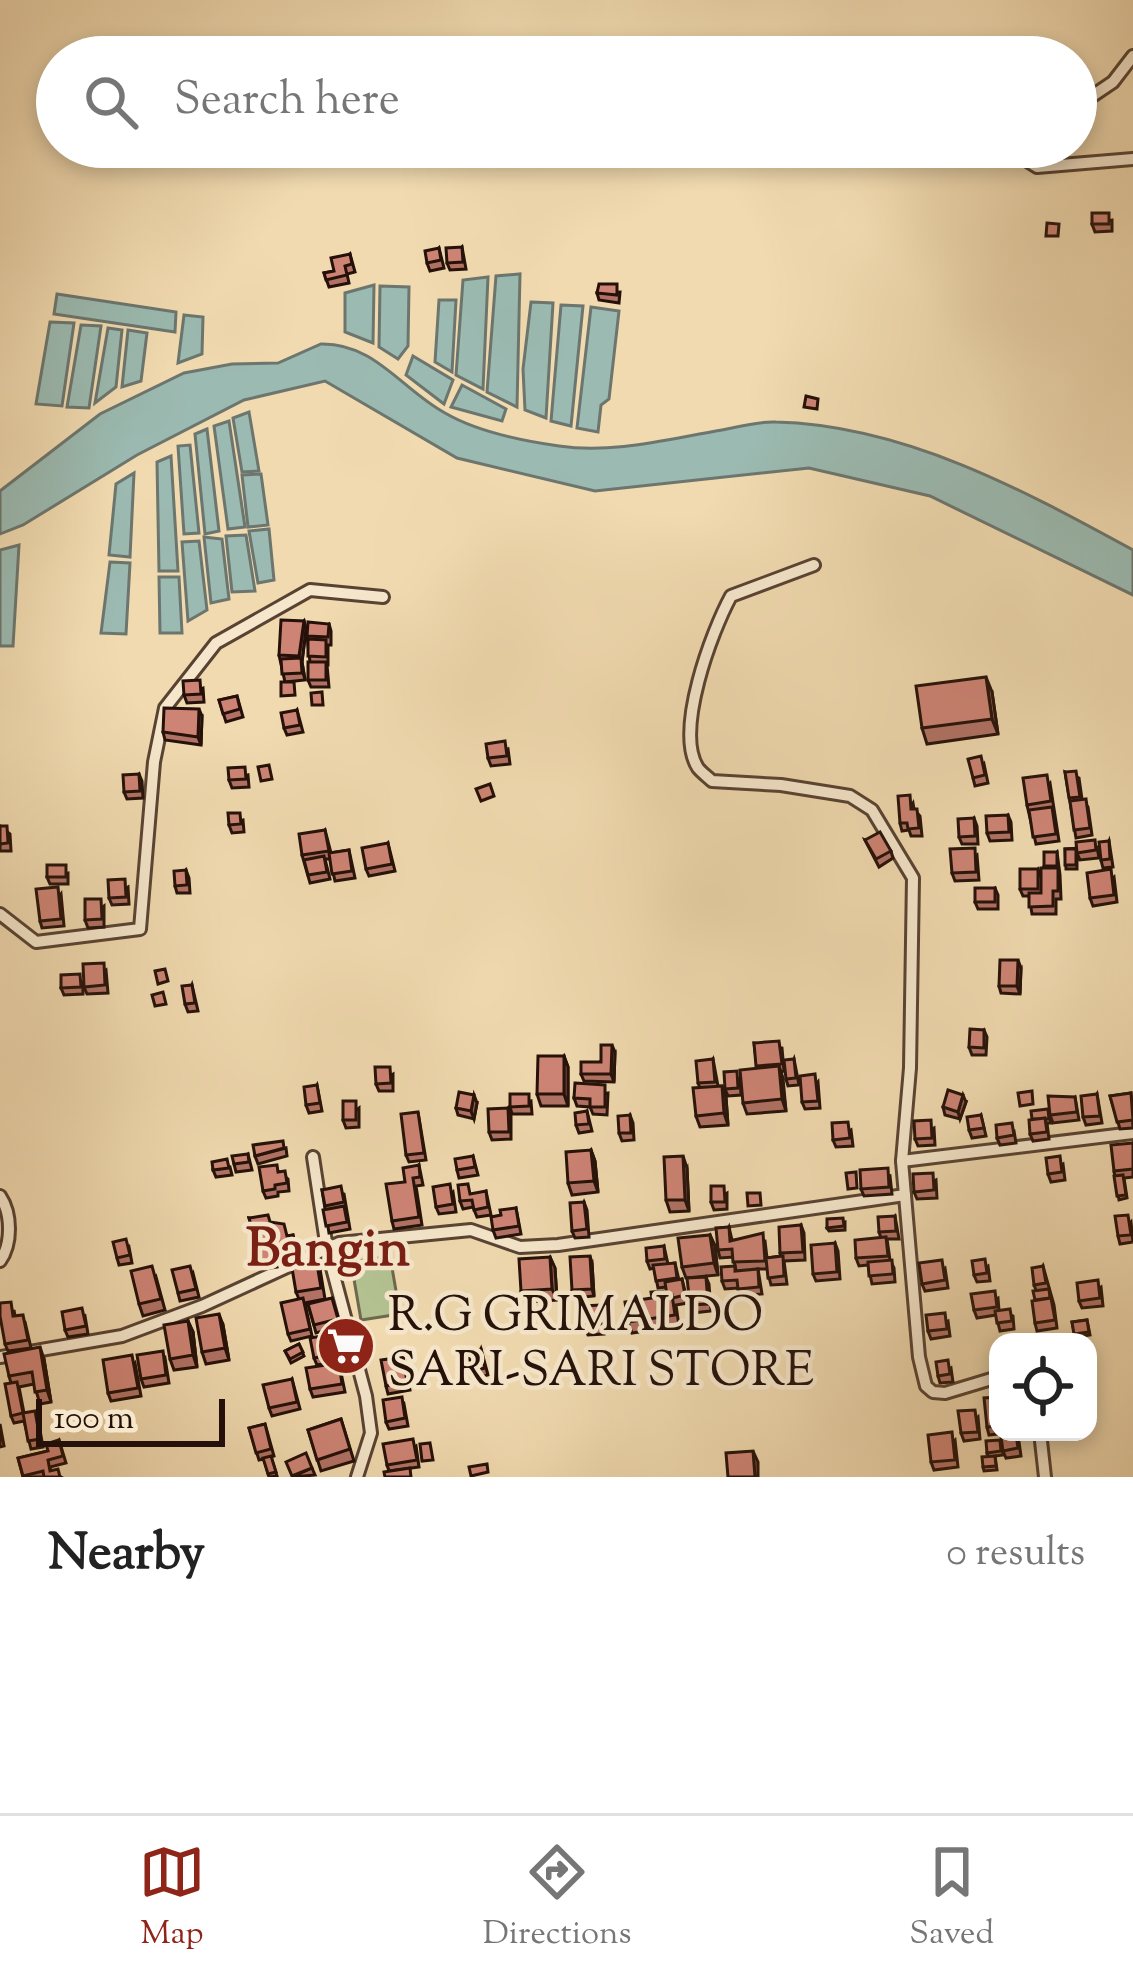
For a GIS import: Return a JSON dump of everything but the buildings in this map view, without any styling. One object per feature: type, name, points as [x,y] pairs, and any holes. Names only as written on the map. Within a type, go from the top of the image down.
[{"type":"street","points":[[1097,93],[1114,82],[1133,56]]},
{"type":"street","points":[[1097,162],[1133,159]]},
{"type":"street","points":[[814,565],[731,596],[711,633],[691,745],[697,766],[712,781],[850,796],[872,810],[913,878],[910,1068],[902,1162],[919,1357],[932,1393],[945,1394],[989,1380]]},
{"type":"street","points":[[0,914],[36,943],[140,929],[154,762],[165,708],[216,643],[310,590],[383,597]]},
{"type":"street","points":[[902,1162],[1133,1133]]},
{"type":"street","points":[[313,1157],[327,1249],[366,1396],[371,1433],[357,1477]]},
{"type":"street","points":[[0,1357],[122,1336],[202,1306],[339,1243],[371,1237],[471,1230],[520,1247],[574,1243],[904,1195]]},
{"type":"street","points":[[0,1196],[7,1207],[8,1248],[0,1261]]},
{"type":"street","points":[[1041,1441],[1045,1477]]},
{"type":"green space","points":[[390,1256],[400,1314],[361,1320],[351,1262]]},
{"type":"water","points":[[520,274],[517,407],[487,392],[496,276]]},
{"type":"water","points":[[488,277],[483,389],[456,375],[463,280]]},
{"type":"water","points":[[374,285],[373,343],[345,332],[345,293]]},
{"type":"water","points":[[380,286],[409,287],[408,346],[398,359],[379,347]]},
{"type":"water","points":[[57,294],[176,312],[175,332],[54,314]]},
{"type":"water","points":[[439,300],[456,300],[452,372],[435,362]]},
{"type":"water","points":[[531,302],[553,303],[546,418],[525,410],[523,369]]},
{"type":"water","points":[[561,305],[583,306],[571,426],[551,421]]},
{"type":"water","points":[[591,307],[619,311],[609,399],[601,405],[598,432],[577,428]]},
{"type":"water","points":[[184,315],[203,317],[202,354],[178,363]]},
{"type":"water","points":[[50,322],[74,323],[62,406],[36,404]]},
{"type":"water","points":[[81,325],[101,326],[89,408],[67,407]]},
{"type":"water","points":[[108,328],[122,330],[116,387],[95,403]]},
{"type":"water","points":[[128,330],[147,333],[141,381],[122,387]]},
{"type":"water","points":[[321,344],[372,359],[457,419],[545,444],[620,447],[776,422],[824,426],[916,448],[1005,484],[1133,550],[1133,595],[930,496],[809,468],[595,491],[457,458],[325,381],[244,400],[0,534],[0,491],[100,414],[184,373],[232,364],[278,363]]},
{"type":"water","points":[[413,356],[453,380],[444,404],[406,375]]},
{"type":"water","points":[[462,385],[506,409],[502,421],[451,407]]},
{"type":"water","points":[[249,412],[259,471],[242,472],[233,418]]},
{"type":"water","points":[[229,421],[245,527],[228,529],[214,426]]},
{"type":"water","points":[[207,429],[219,531],[205,534],[195,434]]},
{"type":"water","points":[[190,445],[199,533],[184,534],[178,446]]},
{"type":"water","points":[[171,456],[178,571],[159,571],[157,462]]},
{"type":"water","points":[[134,473],[130,557],[109,555],[116,484]]},
{"type":"water","points":[[261,474],[268,525],[248,527],[242,475]]},
{"type":"water","points":[[269,529],[274,580],[258,583],[249,531]]},
{"type":"water","points":[[246,535],[255,591],[232,592],[226,536]]},
{"type":"water","points":[[204,537],[222,539],[229,599],[211,603]]},
{"type":"water","points":[[199,541],[207,610],[188,621],[182,542]]},
{"type":"water","points":[[19,545],[13,646],[0,646],[0,550]]},
{"type":"water","points":[[110,562],[130,563],[126,634],[101,633]]},
{"type":"water","points":[[159,577],[179,577],[182,633],[160,633]]},
{"type":"place","name":"R.G GRIMALDO SARI-SARI STORE","points":[[346,1346]]},
{"type":"district","name":"Bangin","points":[[328,1252]]}]
